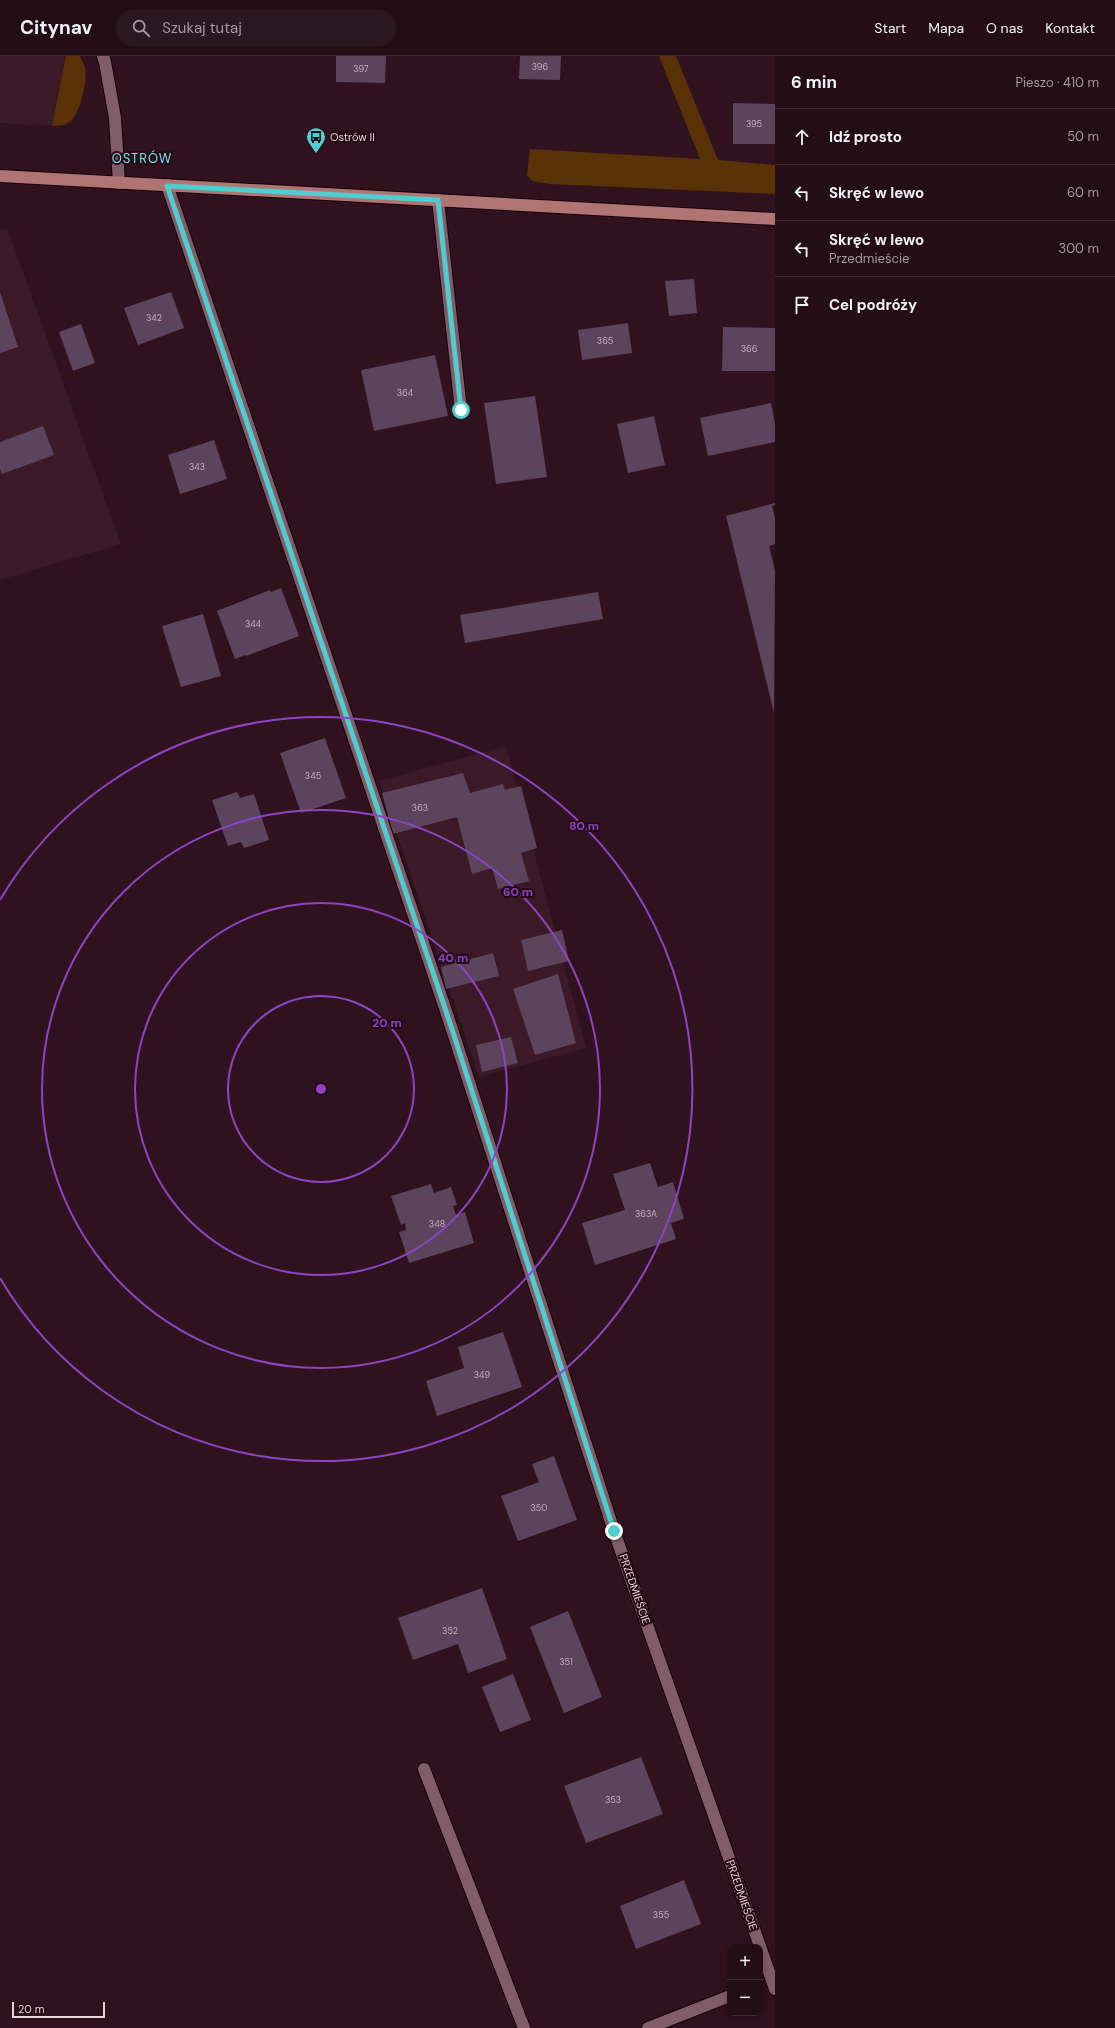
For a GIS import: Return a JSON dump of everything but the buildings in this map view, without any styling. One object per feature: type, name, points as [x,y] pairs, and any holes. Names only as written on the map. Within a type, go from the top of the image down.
[{"type":"main road","points":[[0,176],[775,219]]},
{"type":"street","points":[[103,56],[106,62],[115,118],[118,183]]},
{"type":"street","name":"PRZEDMIEŚCIE","points":[[167,186],[450,1024],[614,1531],[769,1984]]},
{"type":"street","points":[[438,200],[461,410]]},
{"type":"street","points":[[424,1770],[524,2028]]},
{"type":"street","points":[[648,2028],[727,1997]]},
{"type":"shaded area","points":[[0,56],[66,56],[52,126],[0,123]]},
{"type":"shaded area","points":[[66,56],[80,56],[86,74],[84,88],[80,104],[74,118],[64,125],[52,126]]},
{"type":"shaded area","points":[[659,56],[676,56],[718,160],[775,165],[775,194],[550,184],[532,181],[527,175],[530,149],[700,159]]},
{"type":"shaded area","points":[[0,229],[8,230],[121,544],[0,580]]},
{"type":"shaded area","points":[[506,746],[586,1048],[479,1077],[379,781]]},
{"type":"place","name":"Ostrów II","points":[[316,154]]},
{"type":"district","name":"OSTRÓW","points":[[142,158]]},
{"type":"route","points":[[461,410],[438,200],[167,186],[448,1017],[614,1531]]}]
